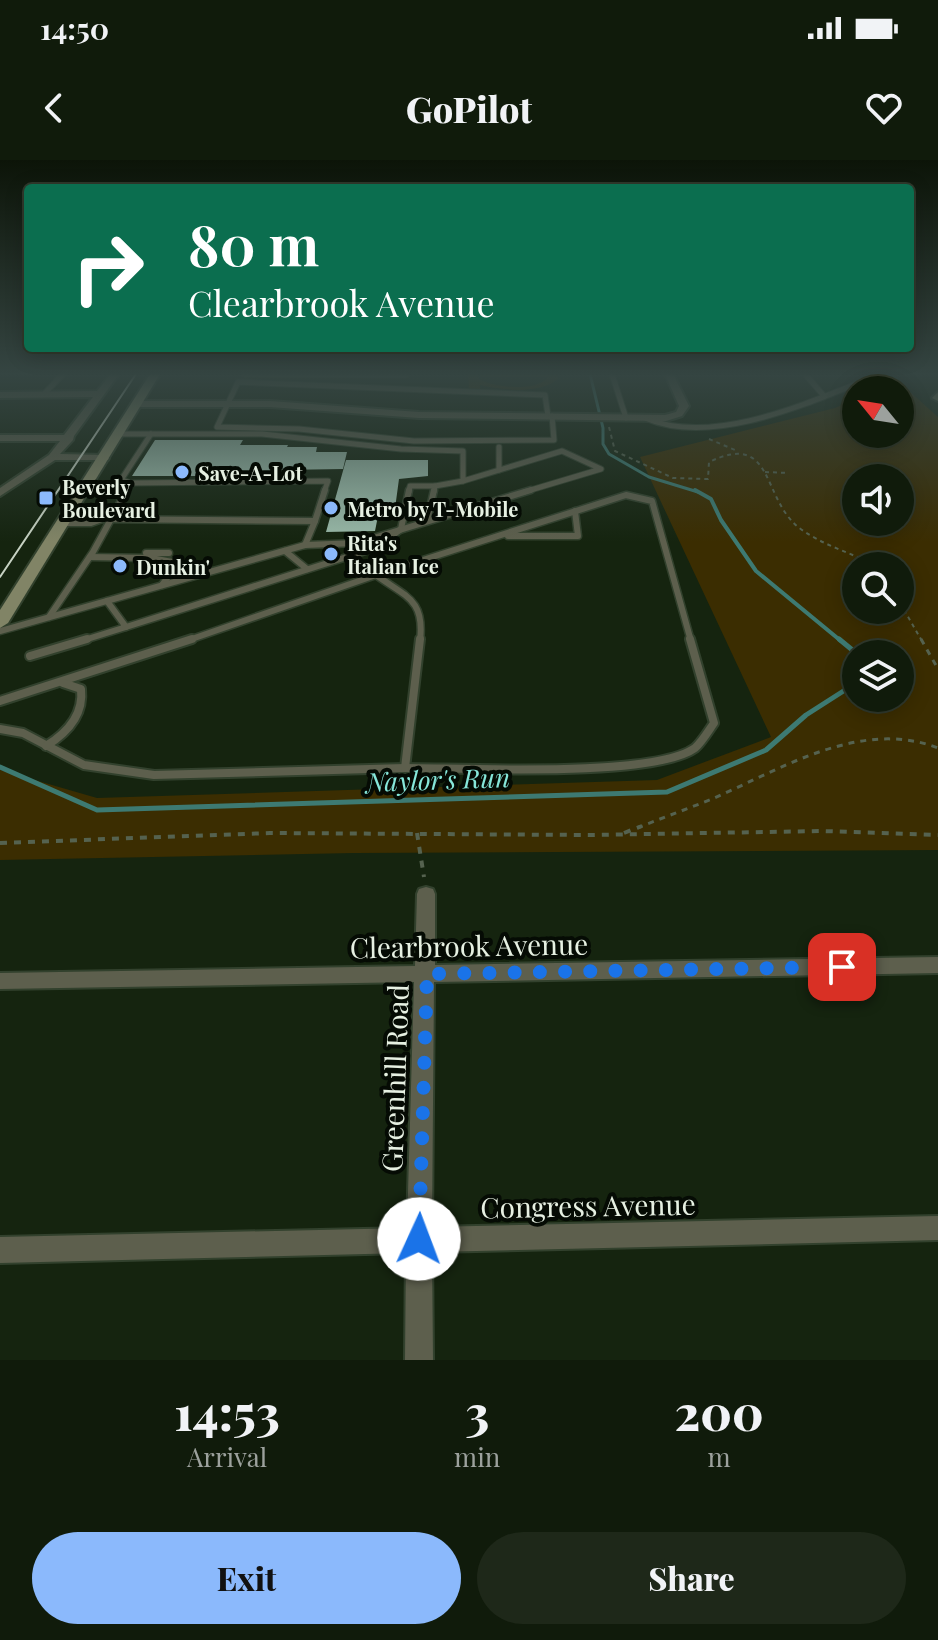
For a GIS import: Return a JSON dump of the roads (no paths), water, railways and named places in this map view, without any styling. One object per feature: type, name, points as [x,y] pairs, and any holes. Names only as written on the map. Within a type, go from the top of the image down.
[{"type":"main road","points":[[0,622],[120,430]]},
{"type":"street","points":[[0,493],[53,457],[76,430]]},
{"type":"street","points":[[0,438],[70,438]]},
{"type":"street","points":[[53,457],[104,458]]},
{"type":"street","name":"Greenhill Road","points":[[419,1360],[426,894]]},
{"type":"street","name":"Clearbrook Avenue","points":[[0,981],[938,965]]},
{"type":"street","name":"Congress Avenue","points":[[0,1250],[938,1228]]},
{"type":"lane","points":[[309,430],[414,441],[554,440],[552,430]]},
{"type":"lane","points":[[118,434],[262,434],[401,449],[463,451],[463,481]]},
{"type":"lane","points":[[151,434],[121,480],[131,483],[328,481],[305,545]]},
{"type":"lane","points":[[499,447],[499,470]]},
{"type":"lane","points":[[0,631],[305,545],[357,543],[401,529],[427,521],[601,469],[562,451],[463,481],[410,486],[401,529],[375,548],[30,656]]},
{"type":"lane","points":[[49,617],[91,555],[131,483]]},
{"type":"lane","points":[[427,521],[435,486]]},
{"type":"lane","points":[[0,701],[63,683],[376,575],[626,495],[652,501],[714,723],[695,748],[657,761],[601,768],[405,768],[154,775],[84,765],[23,733],[0,729]]},
{"type":"lane","points":[[498,536],[578,536],[575,511]]},
{"type":"lane","points":[[65,519],[91,523],[102,519],[315,521]]},
{"type":"lane","points":[[285,551],[307,569]]},
{"type":"lane","points":[[91,555],[169,553]]},
{"type":"lane","points":[[91,555],[172,562],[173,570],[161,585]]},
{"type":"lane","points":[[376,575],[418,606],[422,622],[405,768]]},
{"type":"lane","points":[[107,601],[126,627]]},
{"type":"lane","points":[[46,746],[60,738],[71,726],[83,698],[81,689],[63,683]]},
{"type":"waterway","name":"Naylor's Run","points":[[603,430],[603,444],[609,454],[649,477],[698,492]]},
{"type":"waterway","name":"Naylor's Run","points":[[695,490],[711,499],[721,520],[756,571],[841,641]]},
{"type":"waterway","name":"Naylor's Run","points":[[0,767],[97,810],[667,792],[766,750],[806,715],[842,692]]},
{"type":"tram line","points":[[0,577],[98,430]]},
{"type":"place","name":"Save-A-Lot","points":[[182,472]]},
{"type":"place","name":"Beverly Boulevard","points":[[46,498]]},
{"type":"place","name":"Metro by T-Mobile","points":[[331,508]]},
{"type":"place","name":"Rita's Italian Ice","points":[[331,554]]},
{"type":"place","name":"Dunkin'","points":[[120,566]]}]
